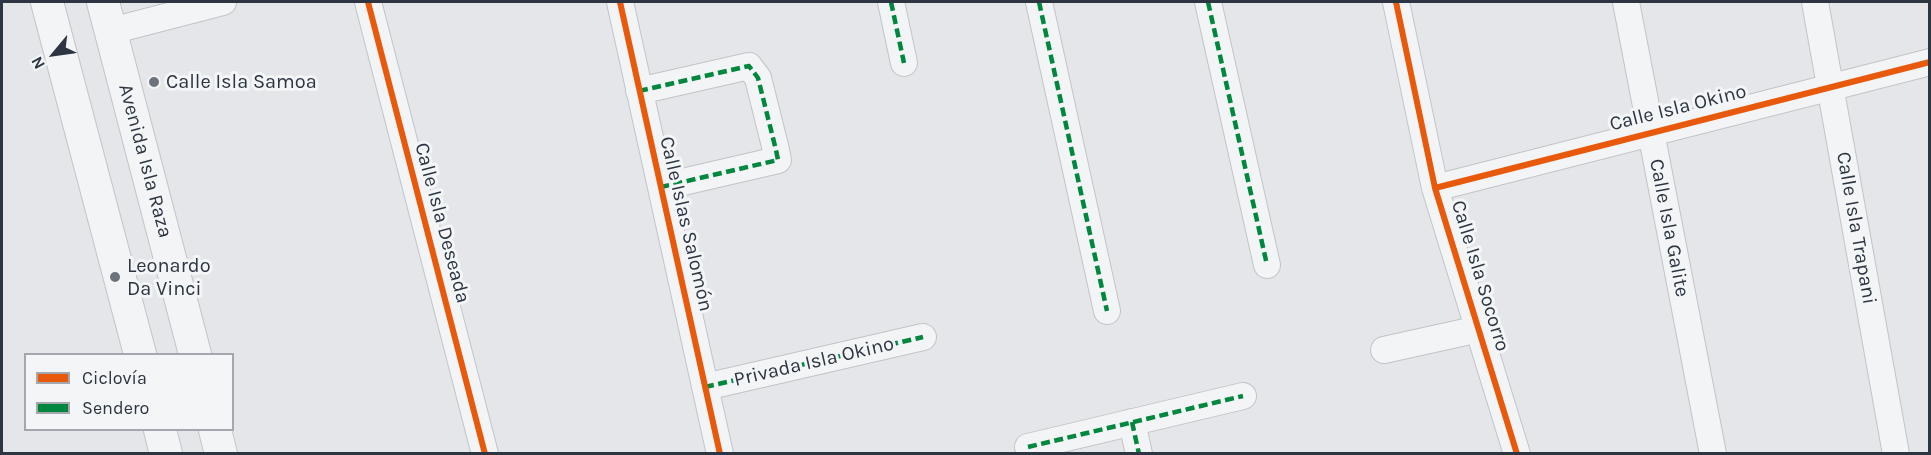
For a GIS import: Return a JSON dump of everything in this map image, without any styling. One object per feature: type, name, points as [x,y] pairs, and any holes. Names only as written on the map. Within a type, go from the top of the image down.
[{"type":"street","points":[[47,2],[140,353]]},
{"type":"street","name":"Avenida Isla Raza","points":[[103,2],[195,353]]},
{"type":"street","points":[[111,31],[223,2]]},
{"type":"street","name":"Calle Isla Deseada","points":[[368,2],[485,453]]},
{"type":"street","name":"Calle Islas Salomón","points":[[620,2],[720,453]]},
{"type":"street","points":[[891,2],[904,63]]},
{"type":"street","points":[[1039,2],[1107,311]]},
{"type":"street","points":[[1208,2],[1267,265]]},
{"type":"street","name":"Calle Isla Socorro","points":[[1396,2],[1435,188],[1517,453]]},
{"type":"street","name":"Calle Isla Galite","points":[[1626,2],[1713,453]]},
{"type":"street","name":"Calle Isla Trapani","points":[[1815,2],[1896,453]]},
{"type":"street","name":"Calle Isla Okino","points":[[1435,188],[1929,62]]},
{"type":"street","points":[[639,91],[749,66],[758,78],[776,150],[778,160],[661,187]]},
{"type":"street","points":[[1384,350],[1479,329]]},
{"type":"street","name":"Privada Isla Okino","points":[[705,387],[923,337]]},
{"type":"street","points":[[1028,447],[1243,396]]},
{"type":"street","points":[[1132,422],[1139,453]]},
{"type":"street","points":[[160,431],[166,453]]},
{"type":"street","points":[[216,431],[221,453]]},
{"type":"marked path","points":[[891,2],[904,63]]},
{"type":"marked path","points":[[1039,2],[1107,311]]},
{"type":"marked path","points":[[1208,2],[1267,265]]},
{"type":"marked path","points":[[639,91],[749,66],[758,78],[776,150],[778,160],[661,187]]},
{"type":"marked path","points":[[705,387],[923,337]]},
{"type":"marked path","points":[[1028,447],[1243,396]]},
{"type":"marked path","points":[[1132,422],[1139,454]]},
{"type":"cycle path","points":[[368,2],[485,454]]},
{"type":"cycle path","points":[[620,2],[720,454]]},
{"type":"cycle path","points":[[1396,2],[1435,188],[1517,454]]},
{"type":"cycle path","points":[[1435,188],[1930,62]]},
{"type":"place","name":"Calle Isla Samoa","points":[[154,82]]},
{"type":"place","name":"Leonardo Da Vinci","points":[[115,277]]}]
